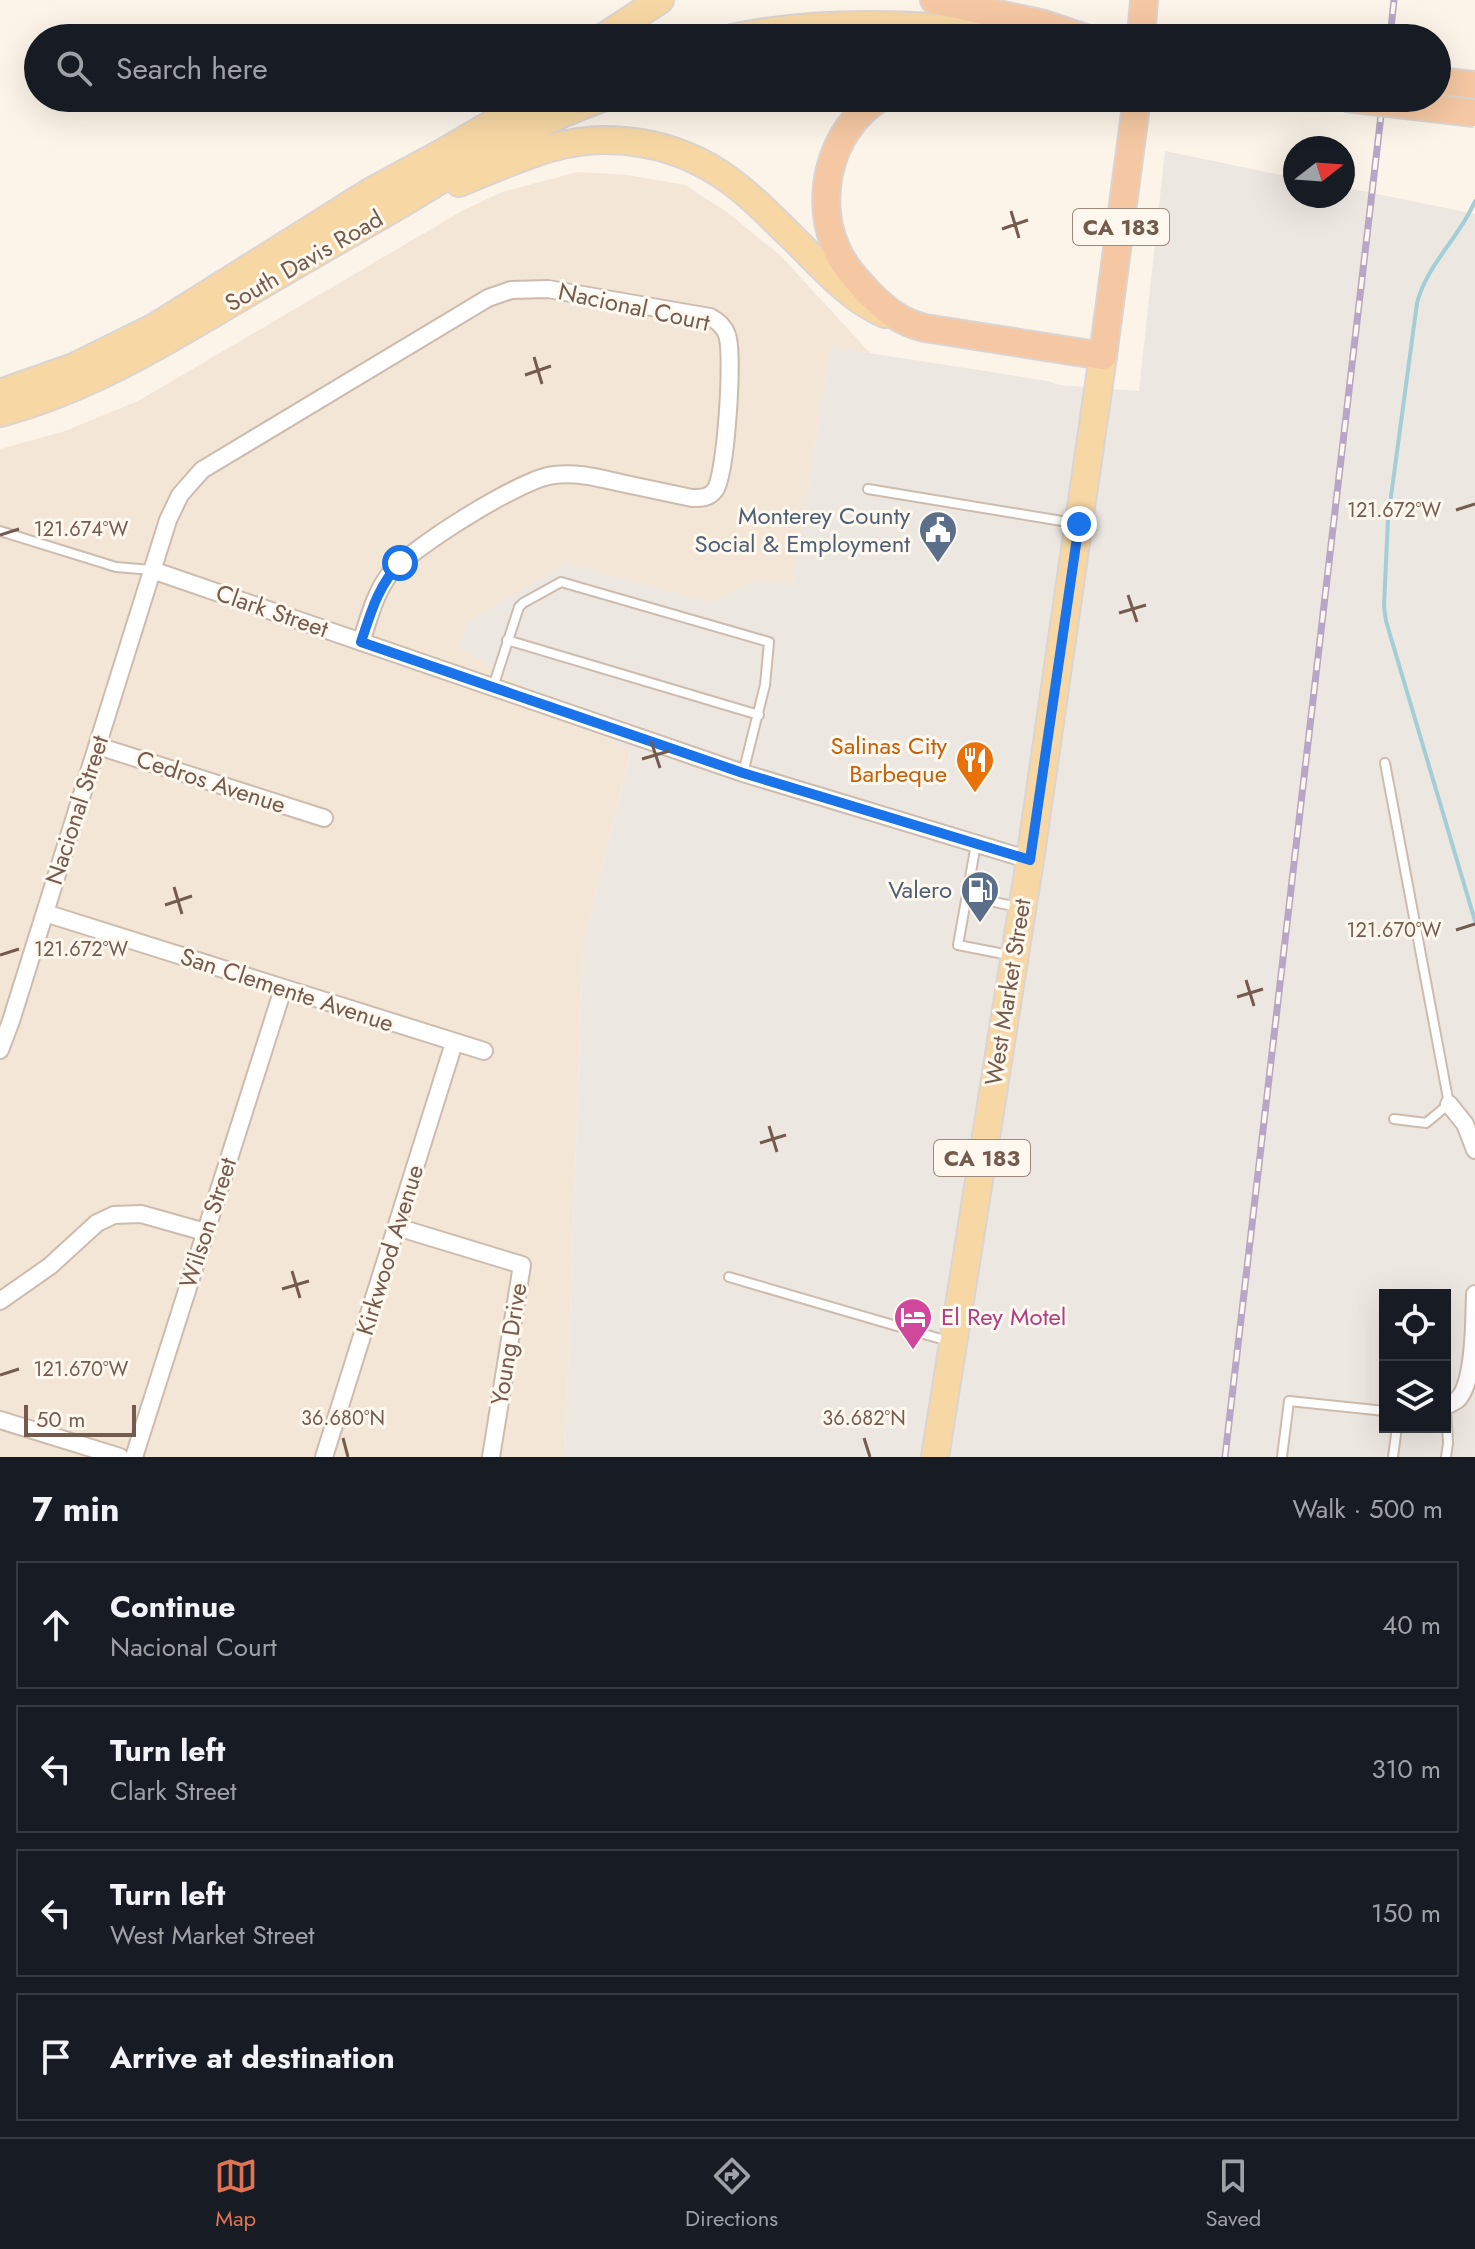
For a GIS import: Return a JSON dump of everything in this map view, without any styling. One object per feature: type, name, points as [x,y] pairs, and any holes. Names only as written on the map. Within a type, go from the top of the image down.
[{"type":"highway","points":[[934,0],[1044,24]]},
{"type":"highway","points":[[1142,24],[1144,0]]},
{"type":"highway","points":[[1451,82],[1475,85]]},
{"type":"highway","points":[[1451,110],[1475,113]]},
{"type":"highway","points":[[864,112],[840,140],[831,164],[827,186],[828,222],[841,257],[853,276],[875,299],[905,323],[1103,356]]},
{"type":"highway","name":"West Market Street","points":[[1103,356],[1135,112]]},
{"type":"main road","points":[[623,24],[660,0]]},
{"type":"main road","points":[[370,192],[485,112]]},
{"type":"main road","name":"South Davis Road","points":[[0,393],[74,367],[155,327],[370,192],[516,112]]},
{"type":"main road","name":"South Davis Road","points":[[0,413],[48,398],[123,365],[493,148],[566,112]]},
{"type":"main road","points":[[378,217],[551,147],[599,140],[654,145],[704,164],[728,179],[750,196],[850,293],[871,308],[905,323]]},
{"type":"main road","name":"West Market Street","points":[[935,1457],[1030,860],[1103,356]]},
{"type":"street","name":"Nacional Court","points":[[152,570],[174,507],[185,487],[202,470],[488,298],[511,290],[548,289],[710,317],[723,326],[729,348],[726,437],[720,480],[711,495],[692,498],[569,474],[531,481],[412,552],[400,563],[376,596],[361,642]]},
{"type":"street","name":"Clark Street","points":[[152,570],[743,773],[1030,860]]},
{"type":"street","name":"Nacional Street","points":[[0,1050],[152,570]]},
{"type":"street","name":"Cedros Avenue","points":[[98,746],[324,818]]},
{"type":"street","name":"San Clemente Avenue","points":[[45,913],[484,1051]]},
{"type":"street","name":"Wilson Street","points":[[134,1457],[283,989]]},
{"type":"street","name":"Kirkwood Avenue","points":[[324,1457],[454,1043]]},
{"type":"street","points":[[1449,1104],[1465,1124],[1475,1150]]},
{"type":"street","points":[[0,1301],[29,1283],[97,1223],[114,1215],[141,1214],[205,1232]]},
{"type":"street","name":"Young Drive","points":[[397,1227],[522,1265],[491,1457]]},
{"type":"street","points":[[1451,1404],[1457,1401],[1467,1387],[1475,1294]]},
{"type":"street","points":[[0,1420],[120,1457]]},
{"type":"lane","points":[[868,489],[1079,524]]},
{"type":"lane","points":[[0,531],[116,567],[152,570]]},
{"type":"lane","points":[[493,687],[519,607],[561,582],[769,642],[765,685],[743,773]]},
{"type":"lane","points":[[507,640],[759,715]]},
{"type":"lane","points":[[1385,763],[1449,1104],[1426,1123],[1394,1119]]},
{"type":"lane","points":[[976,844],[958,945],[1014,956]]},
{"type":"lane","points":[[967,896],[1022,908]]},
{"type":"lane","points":[[729,1277],[953,1342]]},
{"type":"lane","points":[[1282,1457],[1289,1401],[1379,1410]]},
{"type":"lane","points":[[1393,1457],[1396,1433]]},
{"type":"lane","points":[[1446,1457],[1447,1433]]},
{"type":"shaded area","points":[[1165,151],[1283,176],[1283,208],[1355,208],[1355,189],[1475,214],[1475,1457],[565,1457],[583,947],[631,751],[460,647],[468,622],[567,563],[711,603],[757,580],[792,585],[831,347],[1059,385],[1139,391]]},
{"type":"shaded area","points":[[577,172],[628,175],[685,185],[727,212],[781,256],[870,353],[831,348],[792,586],[757,580],[711,603],[567,563],[460,647],[631,750],[583,947],[565,1457],[0,1457],[0,449],[65,431],[138,401],[462,211],[502,192]]},
{"type":"waterway","points":[[1475,201],[1428,276],[1417,303],[1388,519],[1384,606],[1475,921]]},
{"type":"railway","points":[[1391,24],[1394,0]]},
{"type":"railway","points":[[1225,1457],[1381,112]]},
{"type":"place","name":"Monterey County Social & Employment","points":[[938,564]]},
{"type":"place","name":"Salinas City Barbeque","points":[[975,794]]},
{"type":"place","name":"Valero","points":[[980,924]]},
{"type":"place","name":"El Rey Motel","points":[[913,1351]]},
{"type":"route","points":[[400,563],[376,596],[361,642],[743,773],[1030,860],[1079,524]]}]
